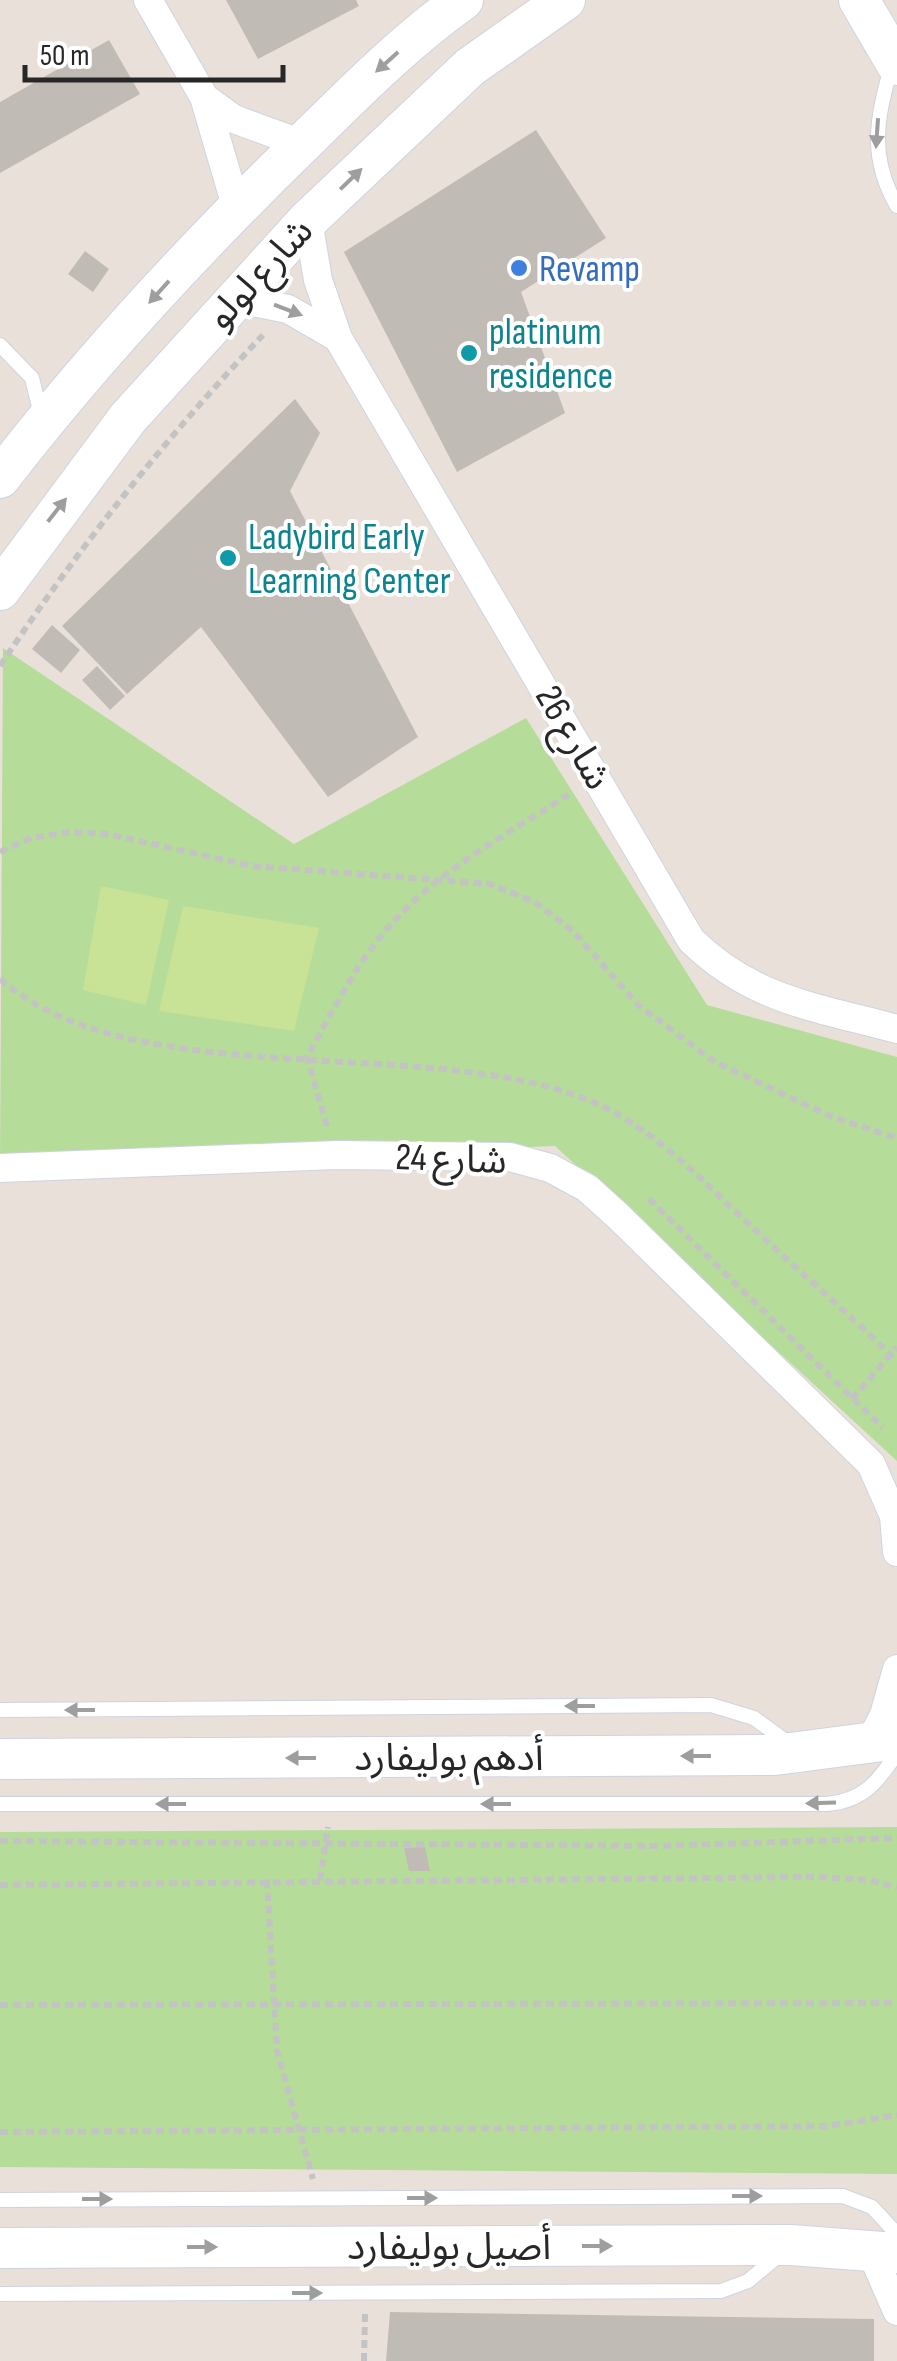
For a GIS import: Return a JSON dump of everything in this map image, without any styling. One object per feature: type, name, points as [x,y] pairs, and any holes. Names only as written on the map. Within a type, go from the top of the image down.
[{"type":"street","points":[[148,0],[204,96],[236,206]]},
{"type":"street","name":"شارع لولو","points":[[0,478],[42,425],[236,206],[372,75],[463,0]]},
{"type":"street","name":"شارع لولو","points":[[0,590],[128,418],[233,298],[308,220],[470,67],[564,0]]},
{"type":"street","points":[[859,0],[895,62]]},
{"type":"street","points":[[204,96],[234,119],[266,134],[302,144]]},
{"type":"street","name":"شارع 26","points":[[308,220],[318,280],[338,338],[691,940],[722,970],[759,991],[897,1029]]},
{"type":"street","name":"شارع 26","points":[[233,298],[288,308],[338,338]]},
{"type":"street","name":"شارع 24","points":[[0,1168],[337,1155],[510,1157],[562,1175],[587,1188],[618,1216],[871,1464],[885,1489],[897,1552]]},
{"type":"street","points":[[887,1746],[884,1715],[897,1669]]},
{"type":"street","name":"أدهم بوليفارد","points":[[0,1760],[804,1754],[887,1746]]},
{"type":"street","points":[[888,2245],[897,2311]]},
{"type":"street","name":"أصيل بوليفارد","points":[[0,2248],[888,2245]]},
{"type":"lane","points":[[895,62],[876,124],[876,151],[882,177],[897,206]]},
{"type":"lane","points":[[0,345],[32,378],[42,425]]},
{"type":"lane","points":[[0,1710],[711,1705],[754,1718],[804,1754]]},
{"type":"lane","points":[[0,1804],[827,1804],[860,1797],[873,1787],[887,1746]]},
{"type":"lane","points":[[0,2200],[843,2196],[872,2207],[888,2245]]},
{"type":"lane","points":[[0,2294],[721,2291],[748,2282],[791,2245]]},
{"type":"path","points":[[0,666],[81,554],[226,374],[288,308]]},
{"type":"path","points":[[337,1155],[307,1057],[350,982],[394,920],[442,877],[598,776]]},
{"type":"path","points":[[0,852],[31,838],[69,832],[107,834],[190,855],[300,872],[442,877],[490,884],[535,902],[574,932],[638,1005],[675,1036],[773,1090],[897,1138]]},
{"type":"path","points":[[0,979],[24,1000],[56,1016],[116,1036],[194,1048],[428,1066],[538,1083],[582,1097],[657,1140],[895,1358]]},
{"type":"path","points":[[833,1424],[895,1358],[897,1347]]},
{"type":"path","points":[[320,1880],[332,1804]]},
{"type":"path","points":[[0,1841],[659,1846],[897,1838]]},
{"type":"path","points":[[0,1884],[812,1878],[870,1880],[897,1888]]},
{"type":"path","points":[[267,1880],[277,2051],[318,2199]]},
{"type":"path","points":[[0,2005],[897,2003]]},
{"type":"path","points":[[0,2132],[827,2126],[897,2114]]},
{"type":"path","points":[[364,2361],[366,2292]]},
{"type":"green space","points":[[3,648],[294,844],[526,718],[707,1005],[897,1057],[897,1461],[555,1146],[0,1167]]},
{"type":"green space","points":[[101,886],[169,900],[146,1005],[83,990]]},
{"type":"green space","points":[[183,906],[319,928],[294,1031],[159,1011]]},
{"type":"green space","points":[[897,1827],[897,2174],[0,2167],[0,1832]]},
{"type":"building","points":[[226,0],[356,0],[359,6],[258,59]]},
{"type":"building","points":[[109,40],[140,94],[0,173],[0,102]]},
{"type":"building","name":"platinum residence","points":[[536,130],[606,238],[521,292],[565,413],[457,472],[344,252]]},
{"type":"building","points":[[85,251],[109,269],[93,292],[68,274]]},
{"type":"building","name":"Ladybird Early Learning Center","points":[[295,399],[320,433],[290,491],[418,737],[328,797],[201,627],[127,694],[62,626]]},
{"type":"building","points":[[52,625],[80,650],[61,673],[32,649]]},
{"type":"building","points":[[97,666],[125,696],[110,710],[82,680]]},
{"type":"building","points":[[425,1847],[430,1871],[409,1871],[404,1848]]},
{"type":"building","points":[[390,2312],[874,2319],[874,2361],[386,2361]]},
{"type":"place","name":"Revamp","points":[[519,268]]},
{"type":"place","name":"platinum residence","points":[[469,353]]},
{"type":"place","name":"Ladybird Early Learning Center","points":[[228,558]]}]
